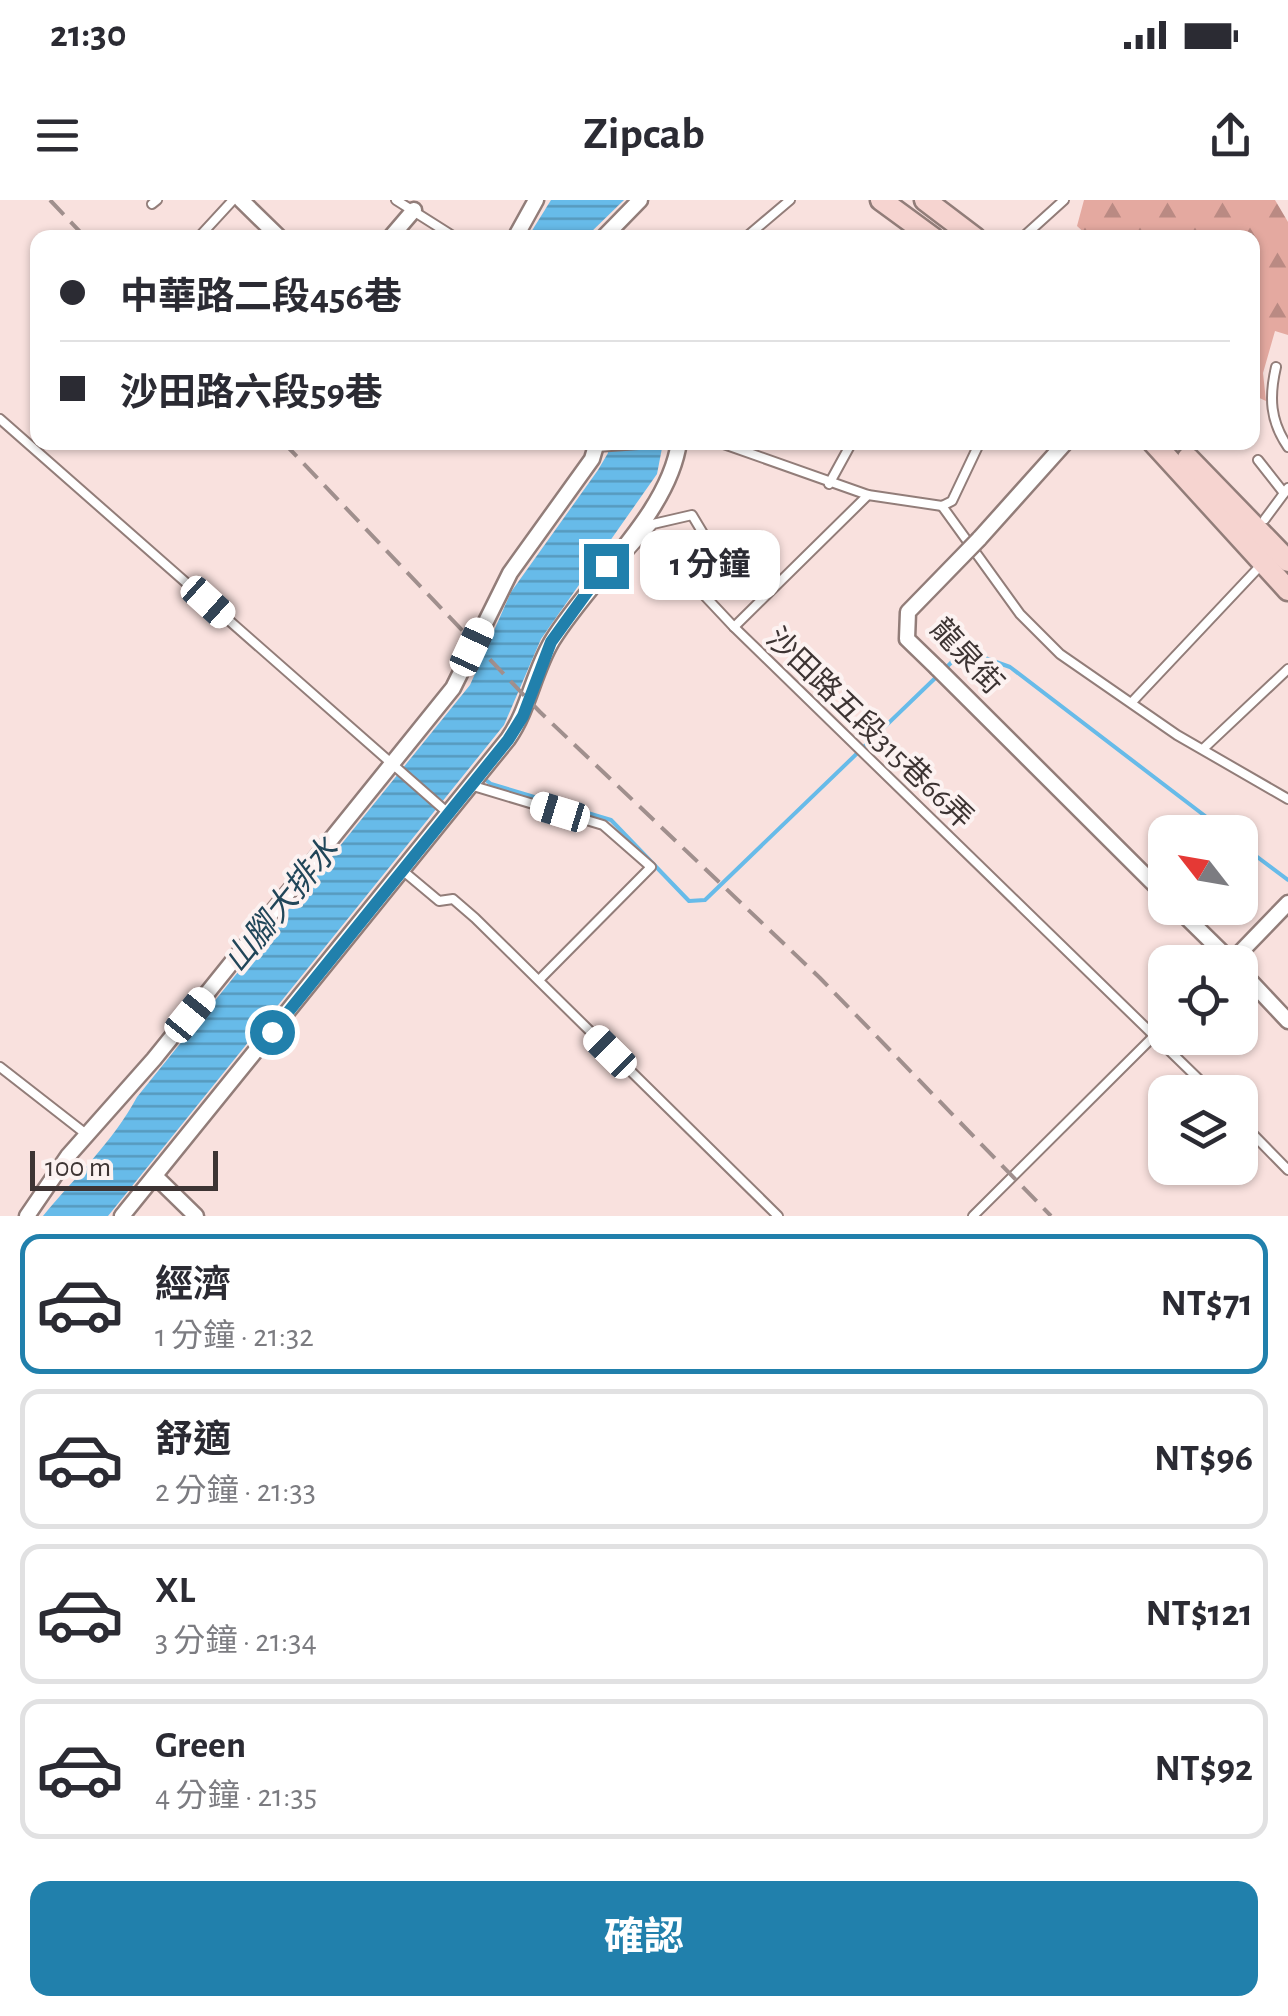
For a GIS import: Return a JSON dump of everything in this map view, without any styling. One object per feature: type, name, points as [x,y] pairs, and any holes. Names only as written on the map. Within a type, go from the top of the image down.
[{"type":"street","points":[[241,200],[272,230]]},
{"type":"street","points":[[519,230],[536,200]]},
{"type":"street","points":[[612,230],[640,200]]},
{"type":"street","points":[[881,200],[922,230]]},
{"type":"street","points":[[926,200],[965,230]]},
{"type":"street","points":[[397,230],[414,210]]},
{"type":"street","points":[[27,1216],[86,1134],[154,1059],[459,681],[484,621],[506,583],[594,450]]},
{"type":"street","points":[[122,1216],[514,730],[551,642],[662,494],[676,450]]},
{"type":"street","name":"龍泉街","points":[[1059,450],[908,612],[907,638],[1148,879]]},
{"type":"street","points":[[1161,450],[1242,525],[1261,523]]},
{"type":"street","points":[[1181,450],[1261,523],[1288,560]]},
{"type":"street","points":[[1188,476],[1288,590]]},
{"type":"street","points":[[1263,564],[1275,556],[1288,570]]},
{"type":"street","points":[[1248,945],[1288,904]]},
{"type":"street","points":[[1194,925],[1215,945]]},
{"type":"street","points":[[1258,989],[1288,1020]]},
{"type":"street","points":[[155,1176],[196,1216]]},
{"type":"lane","points":[[205,230],[233,200]]},
{"type":"lane","points":[[396,200],[444,230]]},
{"type":"lane","points":[[754,230],[790,200]]},
{"type":"lane","points":[[1031,230],[1064,200]]},
{"type":"lane","points":[[1276,366],[1270,392],[1273,418],[1288,447]]},
{"type":"lane","points":[[0,419],[30,445]]},
{"type":"lane","points":[[35,450],[448,813]]},
{"type":"lane","points":[[739,450],[868,495],[942,506],[952,502],[976,450]]},
{"type":"lane","points":[[829,484],[848,450]]},
{"type":"lane","points":[[1258,460],[1286,490],[1261,523]]},
{"type":"lane","points":[[734,627],[868,495]]},
{"type":"lane","points":[[942,506],[1020,614],[1060,654],[1203,749],[1288,799]]},
{"type":"lane","name":"沙田路五段315巷66弄","points":[[614,555],[626,556],[652,524],[692,515],[704,536],[670,560],[734,627],[1148,1019]]},
{"type":"lane","points":[[1132,702],[1263,564]]},
{"type":"lane","points":[[1203,749],[1288,669]]},
{"type":"lane","points":[[470,785],[603,826],[651,867],[539,980]]},
{"type":"lane","points":[[402,870],[438,901],[453,899],[778,1216]]},
{"type":"lane","points":[[973,1216],[1148,1042]]},
{"type":"lane","name":"沙田路五段315巷66弄","points":[[1181,1055],[1198,1075]]},
{"type":"lane","points":[[0,1067],[86,1134]]},
{"type":"lane","points":[[1258,1139],[1288,1170]]},
{"type":"green space","points":[[1084,200],[1275,200],[1288,222],[1288,335],[1275,331],[1263,373],[1266,401],[1260,398],[1260,230],[1081,230],[1077,226]]},
{"type":"water","points":[[551,200],[624,200],[593,230],[532,230]]},
{"type":"water","points":[[662,450],[657,474],[541,639],[504,725],[108,1216],[43,1216],[105,1144],[137,1097],[470,685],[511,592],[608,453]]},
{"type":"waterway","points":[[482,777],[491,784],[611,820],[689,901],[705,900],[955,659],[985,658],[1010,667],[1204,815]]},
{"type":"waterway","points":[[1258,858],[1288,880]]},
{"type":"railway","points":[[50,200],[78,230]]},
{"type":"railway","points":[[291,450],[540,712],[820,978],[1051,1216]]},
{"type":"route","points":[[272,1032],[508,740],[523,716],[551,642],[606,566]]},
{"type":"water label","name":"山腳大排水","points":[[281,905]]}]
